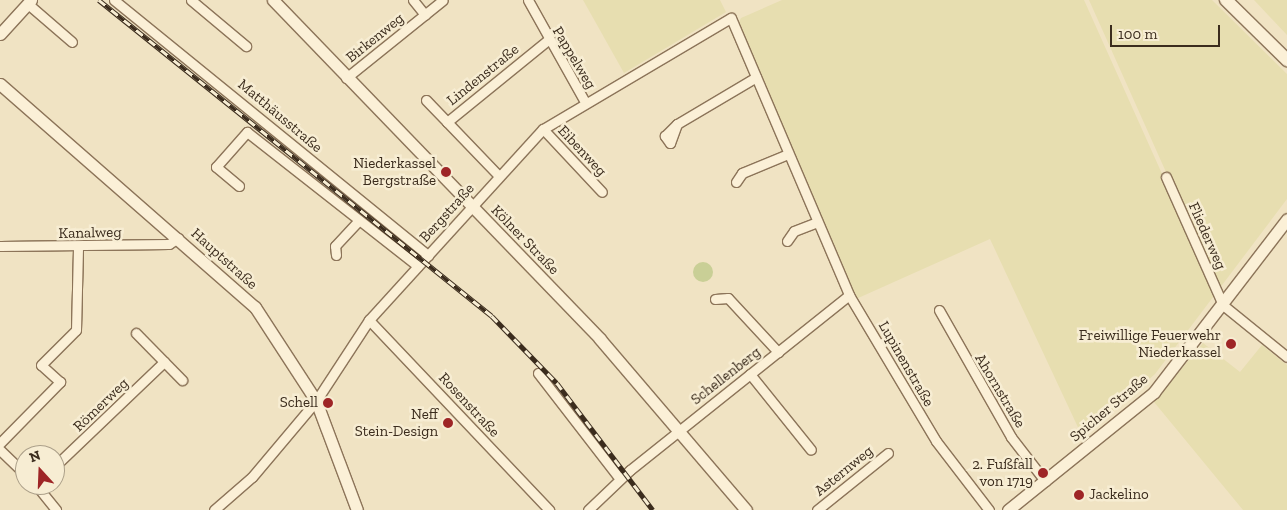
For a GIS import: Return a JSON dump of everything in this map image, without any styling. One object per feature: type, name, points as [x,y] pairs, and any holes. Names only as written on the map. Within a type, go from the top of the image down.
[{"type":"main road","points":[[1226,0],[1287,60]]},
{"type":"street","name":"Matthäusstraße","points":[[114,0],[428,255]]},
{"type":"street","points":[[191,0],[246,46]]},
{"type":"street","name":"Kölner Straße","points":[[273,0],[346,78],[472,206],[680,430],[746,510]]},
{"type":"street","points":[[413,0],[425,15]]},
{"type":"street","name":"Birkenweg","points":[[346,78],[443,0]]},
{"type":"street","name":"Pappelweg","points":[[528,0],[548,40],[585,102]]},
{"type":"street","points":[[0,34],[30,2],[72,42]]},
{"type":"street","name":"Bergstraße","points":[[214,510],[252,477],[316,401],[369,320],[498,176],[543,129],[585,102],[732,18],[744,48]]},
{"type":"street","name":"Lindenstraße","points":[[498,176],[447,122],[548,40]]},
{"type":"street","name":"Lupinenstraße","points":[[744,48],[849,295],[936,441],[989,510]]},
{"type":"street","points":[[677,124],[756,77]]},
{"type":"street","name":"Hauptstraße","points":[[0,84],[255,306],[316,401],[357,510]]},
{"type":"street","points":[[426,100],[447,122]]},
{"type":"street","name":"Eibenweg","points":[[543,129],[602,192]]},
{"type":"street","points":[[239,186],[216,167],[247,132],[418,266]]},
{"type":"street","points":[[736,182],[742,174],[788,154]]},
{"type":"street","name":"Fliederweg","points":[[1166,177],[1223,305]]},
{"type":"street","name":"Spicher Straße","points":[[1008,510],[1154,392],[1223,305],[1287,218]]},
{"type":"street","points":[[336,255],[335,246],[359,220]]},
{"type":"street","points":[[786,241],[794,231],[817,222]]},
{"type":"street","name":"Kanalweg","points":[[0,246],[78,248],[169,244],[178,238]]},
{"type":"street","points":[[0,443],[60,382],[41,365],[76,330],[78,248]]},
{"type":"street","name":"Schellenberg","points":[[588,510],[620,479],[849,295]]},
{"type":"street","points":[[715,299],[728,298],[778,352]]},
{"type":"street","points":[[1223,305],[1287,357]]},
{"type":"street","name":"Ahornstraße","points":[[939,310],[1011,436],[1044,481]]},
{"type":"street","name":"Rosenstraße","points":[[369,320],[549,510]]},
{"type":"street","points":[[136,333],[182,380]]},
{"type":"street","name":"Römerweg","points":[[65,456],[164,362]]},
{"type":"street","points":[[538,372],[620,479]]},
{"type":"street","points":[[750,374],[811,450]]},
{"type":"street","points":[[0,450],[15,464]]},
{"type":"street","name":"Asternweg","points":[[817,510],[888,453]]},
{"type":"street","points":[[44,495],[56,510]]},
{"type":"shaded area","points":[[583,0],[720,0],[726,12],[624,73]]},
{"type":"shaded area","points":[[782,0],[1084,0],[1163,176],[1170,181],[1089,0],[1212,0],[1287,74],[1287,199],[1155,374],[1083,438],[990,239],[856,299],[738,24],[741,18]]},
{"type":"shaded area","points":[[1254,0],[1287,0],[1287,35],[1269,16]]},
{"type":"shaded area","points":[[1203,343],[1240,372],[1262,345],[1287,365],[1287,510],[1243,510],[1154,402]]},
{"type":"green space","points":[[703,262],[710,265],[713,272],[710,279],[703,282],[696,279],[693,272],[696,265]]},
{"type":"railway","points":[[99,0],[492,316],[557,383],[653,510]]},
{"type":"place","name":"Niederkassel Bergstraße","points":[[446,172]]},
{"type":"place","name":"Freiwillige Feuerwehr Niederkassel","points":[[1231,344]]},
{"type":"place","name":"Schell","points":[[328,403]]},
{"type":"place","name":"Neff Stein-Design","points":[[448,423]]},
{"type":"place","name":"2. Fußfall von 1719","points":[[1043,473]]},
{"type":"place","name":"Jackelino","points":[[1079,495]]}]
